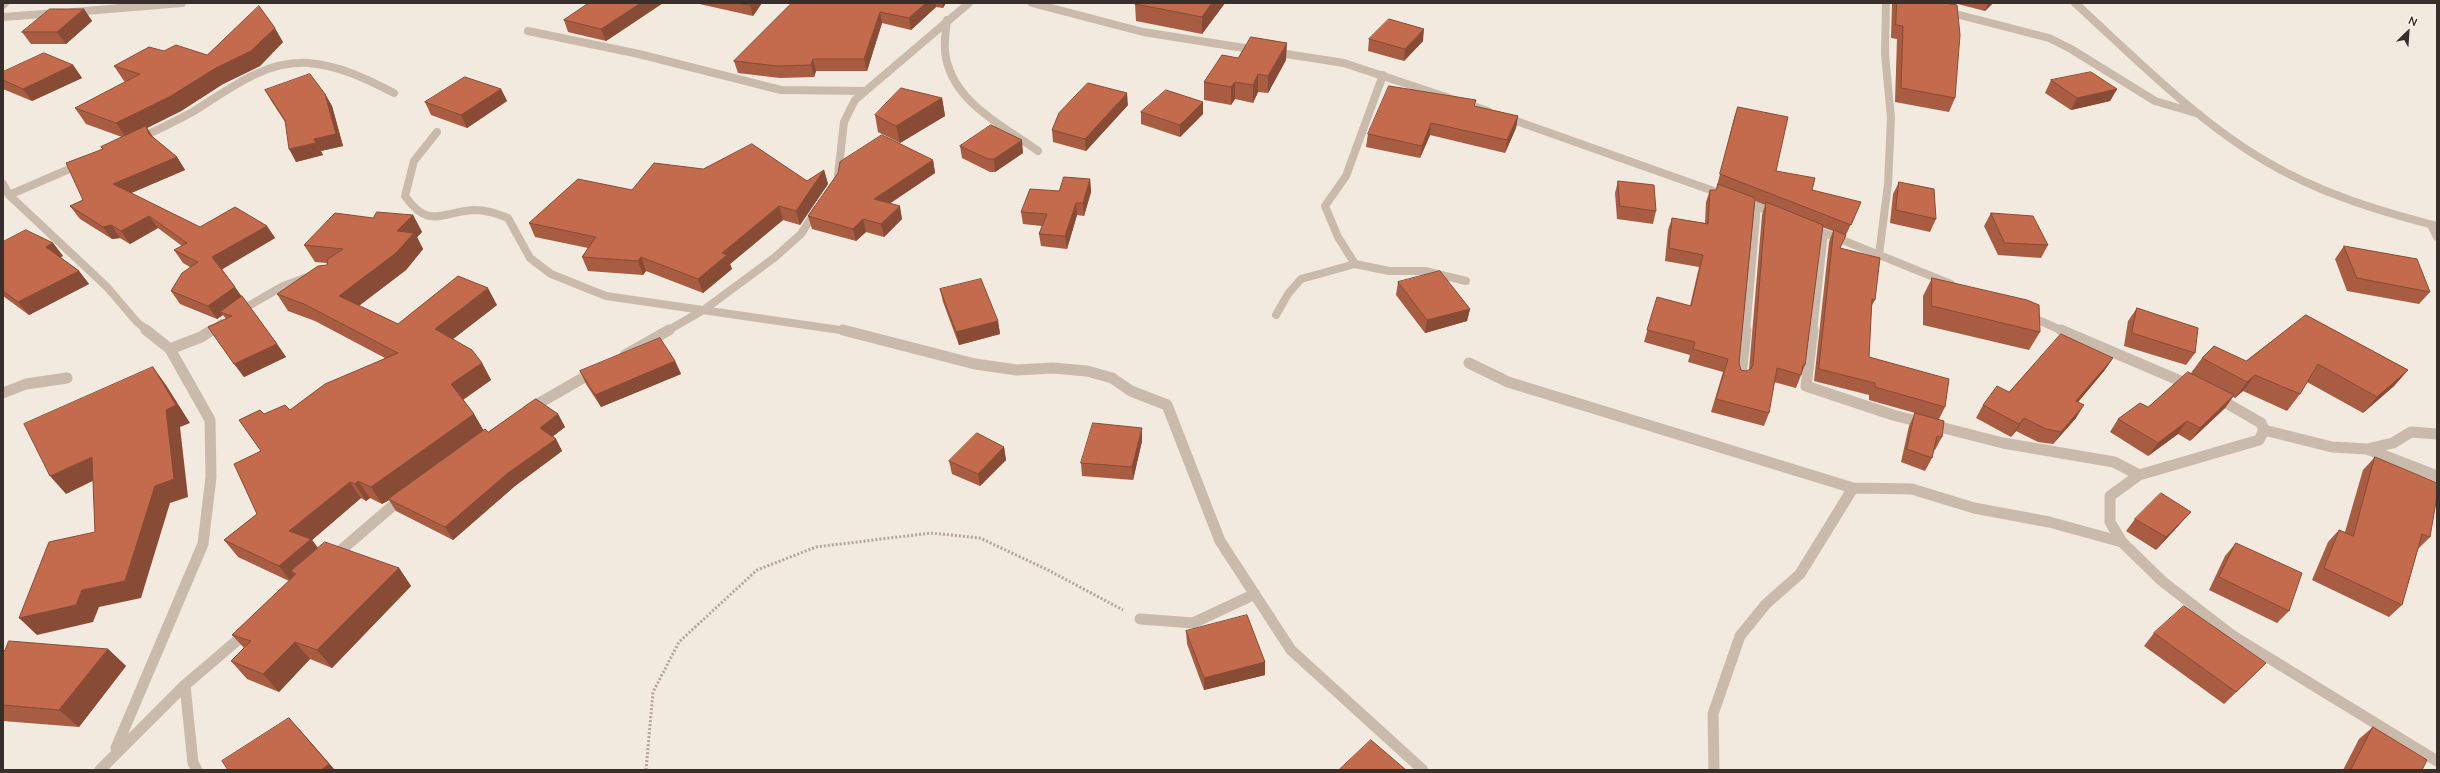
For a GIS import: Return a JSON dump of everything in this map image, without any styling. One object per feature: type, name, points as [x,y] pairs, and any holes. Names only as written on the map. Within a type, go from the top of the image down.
[{"type":"street","points":[[3,17],[182,3]]},
{"type":"street","points":[[836,182],[844,122],[855,100],[947,20],[969,3]]},
{"type":"street","points":[[1032,3],[1143,32],[1344,64],[1383,75],[1757,206],[1784,217]]},
{"type":"street","points":[[1879,255],[1888,184],[1891,118],[1885,54],[1886,3]]},
{"type":"street","points":[[2075,3],[2166,86],[2225,134],[2276,168],[2337,194],[2383,211],[2434,225],[2437,237]]},
{"type":"street","points":[[1938,10],[2049,38],[2071,49],[2155,101],[2201,114]]},
{"type":"street","points":[[947,20],[945,52],[954,79],[967,100],[1038,151]]},
{"type":"street","points":[[528,31],[639,54],[781,90],[864,91]]},
{"type":"street","points":[[130,142],[181,118],[224,90],[275,67],[296,63],[333,68],[368,80],[394,93]]},
{"type":"street","points":[[1355,264],[1338,237],[1325,206],[1346,176],[1383,75]]},
{"type":"street","points":[[437,132],[414,162],[405,196],[413,210],[430,219],[460,212],[487,211],[508,218],[530,258],[551,274],[606,296],[644,303],[705,309],[755,318],[833,327],[975,364],[1017,370],[1053,368],[1086,371],[1112,378],[1131,391],[1167,405],[1220,541],[1291,650],[1423,770]]},
{"type":"street","points":[[9,195],[89,161]]},
{"type":"street","points":[[3,184],[9,195],[107,287],[138,322],[170,350],[210,420],[211,477],[203,544],[145,684],[113,754]]},
{"type":"street","points":[[615,360],[705,309],[774,258],[800,234],[823,201]]},
{"type":"street","points":[[1740,377],[1753,263],[1757,206]]},
{"type":"street","points":[[1797,222],[1963,289]]},
{"type":"street","points":[[1824,233],[1806,386],[1893,414],[2003,442],[2114,462],[2139,475]]},
{"type":"street","points":[[1276,315],[1288,294],[1301,279],[1355,264],[1390,271],[1425,271],[1466,281]]},
{"type":"street","points":[[170,350],[201,337],[266,293],[293,280],[314,275],[320,276]]},
{"type":"street","points":[[2020,312],[2201,390],[2242,410],[2261,422],[2264,430],[2259,440],[2139,475],[2110,496],[2110,522],[2122,542],[2162,581],[2233,636],[2437,761]]},
{"type":"street","points":[[1469,363],[1508,382],[1853,488],[1912,489],[1974,508],[2049,522],[2122,542]]},
{"type":"street","points":[[516,417],[602,367]]},
{"type":"street","points":[[3,392],[31,383],[67,378]]},
{"type":"street","points":[[2264,430],[2332,447],[2367,449],[2393,443],[2411,432],[2437,434]]},
{"type":"street","points":[[2367,449],[2437,476]]},
{"type":"street","points":[[325,565],[385,511],[415,488]]},
{"type":"street","points":[[1714,770],[1713,714],[1740,636],[1766,604],[1800,574],[1853,488]]},
{"type":"street","points":[[1140,619],[1193,623],[1255,594]]},
{"type":"street","points":[[100,770],[113,754],[185,685],[255,625]]},
{"type":"street","points":[[185,685],[193,763],[197,770]]},
{"type":"path","points":[[646,770],[654,692],[679,642],[757,570],[816,546],[930,533],[980,538],[1048,570],[1140,619]]},
{"type":"building","points":[[589,3],[641,3],[601,29],[564,20]]},
{"type":"building","points":[[739,3],[751,3],[750,5]]},
{"type":"building","points":[[792,3],[926,3],[909,18],[880,12],[864,59],[813,59],[811,65],[777,66],[734,61]]},
{"type":"building","points":[[1135,3],[1212,3],[1202,17]]},
{"type":"building","points":[[1897,3],[1945,3],[1957,5],[1960,35],[1955,98],[1901,88],[1903,26],[1896,25]]},
{"type":"building","points":[[259,6],[275,28],[251,51],[214,69],[171,96],[116,123],[75,108],[140,74],[114,66],[149,47],[164,51],[176,45],[207,55]]},
{"type":"building","points":[[50,9],[84,9],[57,32],[22,32]]},
{"type":"building","points":[[1389,19],[1424,29],[1405,49],[1369,39]]},
{"type":"building","points":[[1251,37],[1287,43],[1268,76],[1258,74],[1253,85],[1235,82],[1231,87],[1204,82],[1222,55],[1238,58]]},
{"type":"building","points":[[44,53],[73,65],[23,89],[3,80],[3,72]]},
{"type":"building","points":[[2091,72],[2117,89],[2077,98],[2051,80]]},
{"type":"building","points":[[310,74],[325,94],[336,134],[314,139],[316,143],[289,149],[285,120],[265,90]]},
{"type":"building","points":[[465,77],[501,89],[461,115],[425,102]]},
{"type":"building","points":[[1088,83],[1127,93],[1085,139],[1052,130],[1059,113]]},
{"type":"building","points":[[1389,86],[1476,100],[1474,106],[1518,116],[1507,140],[1431,123],[1422,146],[1368,134]]},
{"type":"building","points":[[901,88],[942,98],[896,126],[875,115]]},
{"type":"building","points":[[1166,90],[1203,102],[1180,125],[1141,112]]},
{"type":"building","points":[[1738,107],[1788,117],[1776,171],[1815,178],[1812,190],[1861,202],[1851,225],[1720,174]]},
{"type":"building","points":[[991,125],[1022,140],[994,159],[988,159],[960,146]]},
{"type":"building","points":[[146,126],[149,134],[177,157],[113,184],[200,227],[235,207],[267,226],[212,257],[235,287],[208,306],[171,291],[182,273],[198,262],[174,250],[187,243],[149,216],[121,231],[111,225],[103,227],[70,206],[83,200],[66,163],[103,149],[101,147]]},
{"type":"building","points":[[882,135],[933,160],[874,199],[900,206],[881,224],[863,219],[853,229],[808,216],[838,173],[840,162]]},
{"type":"building","points":[[752,144],[807,181],[824,170],[796,211],[779,206],[722,253],[727,255],[698,279],[641,257],[638,261],[582,257],[596,237],[529,223],[578,179],[632,190],[654,163],[703,169]]},
{"type":"building","points":[[1064,177],[1090,179],[1083,203],[1076,203],[1065,236],[1039,234],[1047,214],[1021,212],[1030,189],[1059,191]]},
{"type":"building","points":[[1618,181],[1654,185],[1656,211],[1620,206]]},
{"type":"building","points":[[1899,182],[1934,189],[1936,219],[1896,210]]},
{"type":"building","points":[[1718,184],[1755,198],[1739,363],[1741,370],[1746,371],[1751,369],[1753,365],[1766,202],[1823,225],[1805,365],[1803,365],[1801,375],[1777,368],[1769,413],[1716,399],[1728,359],[1693,349],[1695,342],[1647,330],[1657,297],[1691,306],[1703,255],[1669,248],[1672,218],[1708,224],[1710,190],[1716,190]]},
{"type":"building","points":[[377,212],[413,215],[397,231],[414,233],[396,253],[339,296],[398,324],[458,276],[488,288],[435,329],[472,350],[482,363],[451,384],[474,414],[371,487],[358,481],[355,484],[350,482],[289,531],[311,539],[279,566],[224,540],[257,514],[234,464],[261,451],[239,420],[260,410],[264,414],[285,405],[290,410],[325,384],[398,353],[304,304],[277,294],[318,266],[327,265],[328,259],[343,249],[304,245],[335,213],[373,218]]},
{"type":"building","points":[[1991,213],[2033,216],[2048,245],[2005,243]]},
{"type":"building","points":[[26,230],[53,243],[46,247],[79,271],[18,302],[3,291],[3,242]]},
{"type":"building","points":[[1834,230],[1846,235],[1840,248],[1880,258],[1875,300],[1872,299],[1869,357],[1949,379],[1945,407],[1875,387],[1875,383],[1819,369]]},
{"type":"building","points":[[2344,246],[2417,259],[2430,292],[2357,278]]},
{"type":"building","points":[[1440,271],[1470,309],[1427,320],[1398,282]]},
{"type":"building","points":[[1932,278],[2027,300],[2039,305],[2040,332],[1932,306]]},
{"type":"building","points":[[981,279],[998,321],[956,332],[940,289]]},
{"type":"building","points":[[242,296],[277,344],[234,364],[208,327],[232,316],[220,312]]},
{"type":"building","points":[[2137,308],[2198,328],[2195,353],[2132,333]]},
{"type":"building","points":[[2306,315],[2408,370],[2377,397],[2318,364],[2300,394],[2255,375],[2247,382],[2202,358],[2214,346],[2246,361]]},
{"type":"building","points":[[2061,334],[2113,358],[2076,401],[2084,405],[2061,432],[2046,429],[2024,418],[2019,424],[1983,405],[1997,386],[2009,392]]},
{"type":"building","points":[[660,338],[675,361],[595,395],[580,371]]},
{"type":"building","points":[[153,367],[176,405],[166,410],[174,479],[155,486],[125,581],[82,590],[76,605],[19,618],[49,542],[95,532],[92,457],[50,476],[24,424]]},
{"type":"building","points":[[2188,372],[2234,395],[2200,428],[2187,421],[2158,443],[2118,419],[2140,403],[2148,407]]},
{"type":"building","points":[[536,399],[558,414],[540,428],[556,439],[508,473],[445,527],[388,499],[485,429],[488,432]]},
{"type":"building","points":[[1915,413],[1944,421],[1942,437],[1937,436],[1932,458],[1907,449]]},
{"type":"building","points":[[1093,423],[1142,428],[1132,467],[1081,463]]},
{"type":"building","points":[[977,433],[1004,447],[978,474],[949,461]]},
{"type":"building","points":[[2375,457],[2437,483],[2437,496],[2430,537],[2422,534],[2402,605],[2324,568],[2339,530],[2353,536]]},
{"type":"building","points":[[2161,493],[2191,512],[2166,537],[2135,519]]},
{"type":"building","points":[[325,542],[399,568],[317,650],[295,642],[263,674],[231,661],[251,641],[232,635],[296,574],[291,571]]},
{"type":"building","points":[[2236,543],[2302,573],[2289,611],[2219,577]]},
{"type":"building","points":[[2184,606],[2266,663],[2236,692],[2154,633]]},
{"type":"building","points":[[1247,615],[1265,662],[1204,678],[1186,631]]},
{"type":"building","points":[[9,641],[108,649],[59,710],[3,705],[3,652]]},
{"type":"building","points":[[289,718],[329,764],[321,770],[228,770],[222,761]]},
{"type":"building","points":[[2373,727],[2427,760],[2422,770],[2351,770]]},
{"type":"building","points":[[1371,740],[1406,770],[1339,770]]}]
